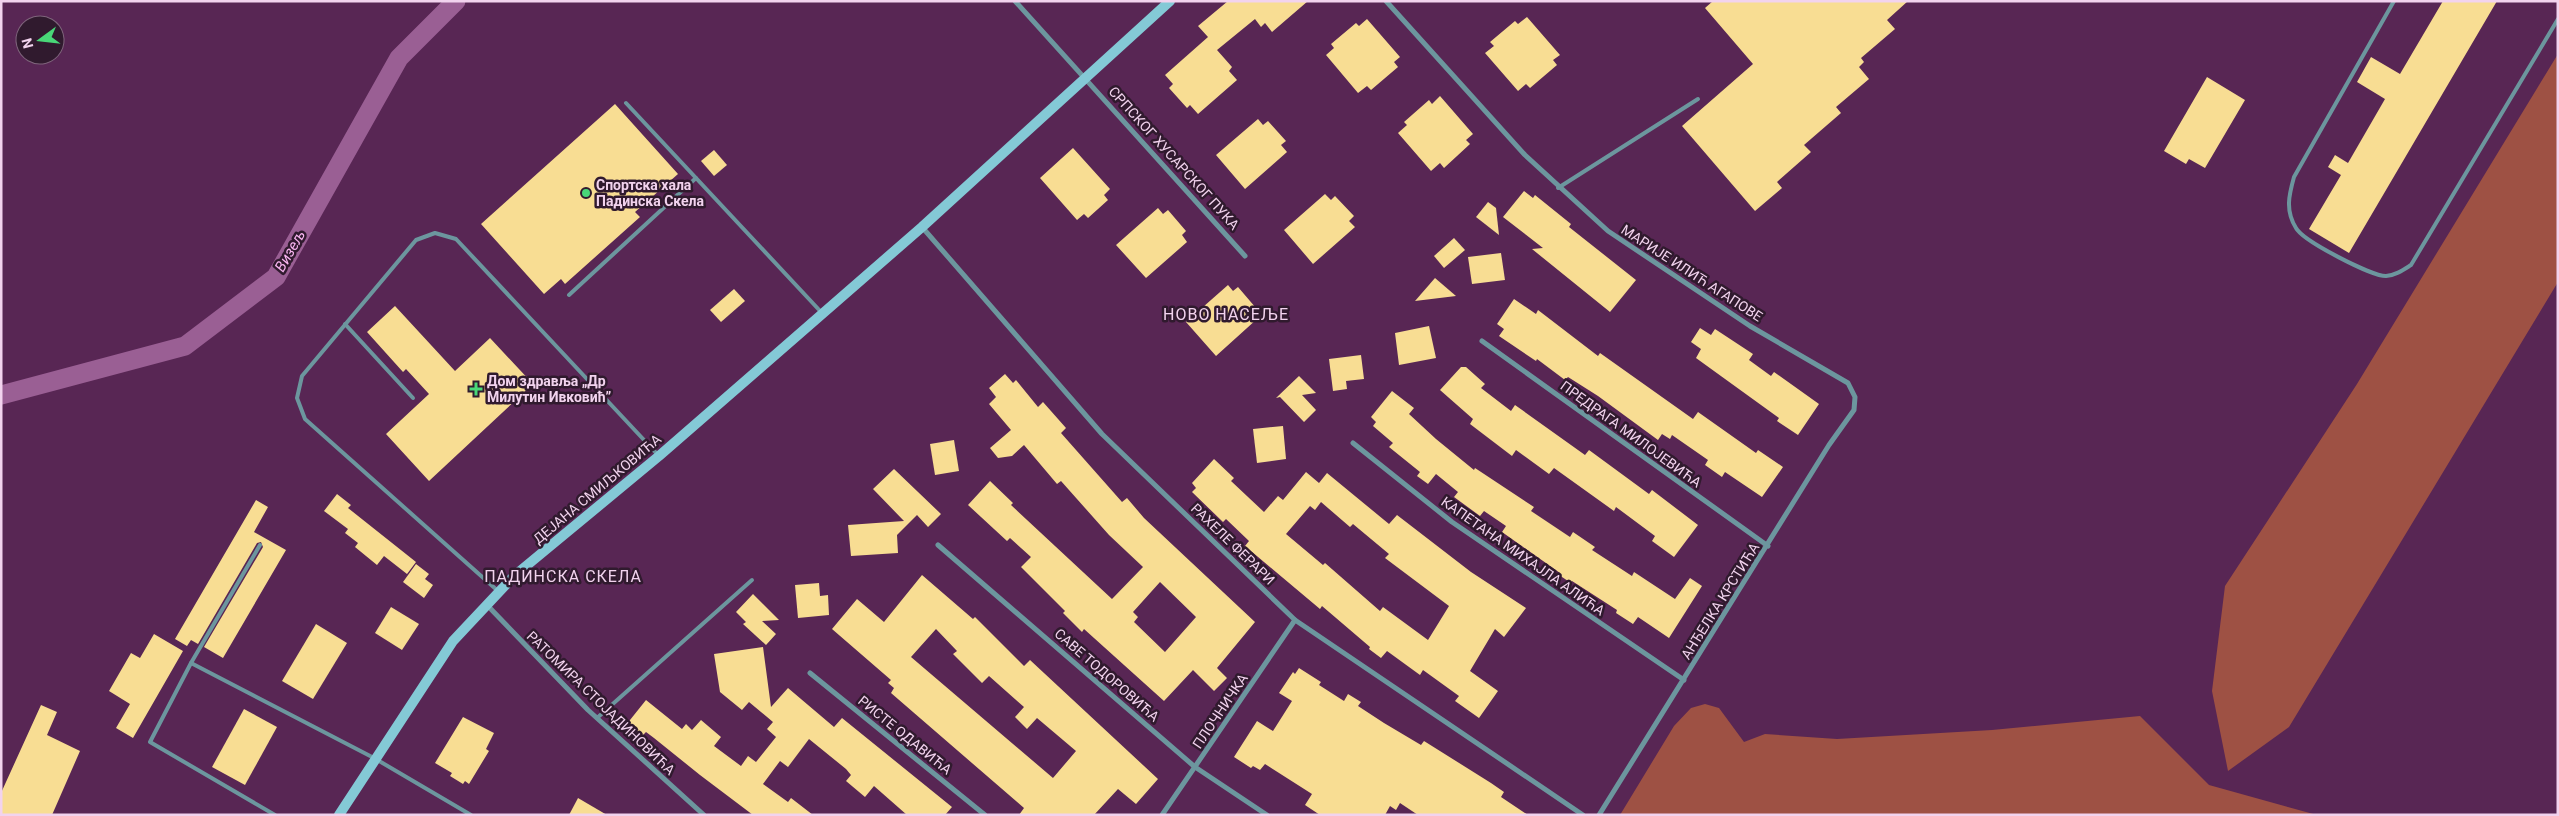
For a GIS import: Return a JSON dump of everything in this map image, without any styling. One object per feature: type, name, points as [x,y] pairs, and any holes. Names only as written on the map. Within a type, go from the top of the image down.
[{"type":"street","name":"СРПСКОГ ХУСАРСКОГ ПУКА","points":[[1015,1],[1245,256]]},
{"type":"street","points":[[922,226],[1170,1]]},
{"type":"street","name":"МАРИЈЕ ИЛИЋ АГАПОВЕ","points":[[1386,1],[1525,155],[1558,188],[1608,231],[1750,326],[1848,383],[1855,396]]},
{"type":"street","name":"ДЕЈАНА СМИЉКОВИЋА","points":[[338,815],[453,641],[486,603],[659,456],[922,226]]},
{"type":"street","name":"РАХЕЛЕ ФЕРАРИ","points":[[922,226],[1102,434],[1295,620],[1583,815]]},
{"type":"street","name":"ПРЕДРАГА МИЛОЈЕВИЋА","points":[[1482,341],[1768,546]]},
{"type":"street","name":"АНЂЕЛКА КРСТИЋА","points":[[1598,815],[1768,546],[1829,445],[1854,410],[1855,396]]},
{"type":"street","name":"КАПЕТАНА МИХАЈЛА АЛИЋА","points":[[1353,443],[1452,522],[1684,680]]},
{"type":"street","name":"САВЕ ТОДОРОВИЋА","points":[[938,545],[1195,767],[1267,815]]},
{"type":"street","name":"РАТОМИРА СТОЈАДИНОВИЋА","points":[[486,603],[597,718],[704,815]]},
{"type":"street","name":"ПЛОЧНИЧКА","points":[[1162,815],[1295,620]]},
{"type":"street","name":"РИСТЕ ОДАВИЋА","points":[[810,673],[985,815]]},
{"type":"lane","points":[[2394,1],[2294,176],[2287,200],[2289,214],[2296,230],[2309,240],[2369,271],[2385,276],[2399,273],[2411,265],[2558,19]]},
{"type":"lane","points":[[1558,188],[1698,99]]},
{"type":"lane","points":[[626,103],[822,313]]},
{"type":"lane","points":[[569,295],[696,178]]},
{"type":"lane","points":[[498,591],[305,418],[297,398],[302,376],[416,240],[435,232],[456,239],[659,456]]},
{"type":"lane","points":[[345,324],[413,398]]},
{"type":"lane","points":[[260,545],[191,663],[150,742],[275,815]]},
{"type":"lane","points":[[597,718],[752,580]]},
{"type":"lane","points":[[191,663],[374,758],[472,815]]},
{"type":"shaded area","points":[[2558,54],[2558,282],[2289,727],[2228,771],[2212,691],[2225,586],[2357,384]]},
{"type":"shaded area","points":[[1705,704],[1719,708],[1744,742],[1765,734],[1837,739],[1992,730],[2140,716],[2209,785],[2317,815],[1620,815],[1674,726],[1691,708]]},
{"type":"building","points":[[1228,1],[1308,1],[1272,32],[1265,23],[1261,27],[1255,19],[1217,50],[1232,67],[1229,71],[1237,80],[1198,114],[1190,105],[1187,108],[1169,88],[1173,84],[1165,75],[1208,37],[1198,26]]},
{"type":"building","points":[[1713,1],[1908,1],[1887,20],[1895,29],[1861,58],[1864,62],[1859,67],[1869,79],[1836,107],[1841,113],[1804,145],[1811,152],[1777,182],[1782,188],[1755,211],[1682,126],[1753,64],[1705,8]]},
{"type":"building","points":[[2443,1],[2497,1],[2349,253],[2309,229],[2341,175],[2328,167],[2335,155],[2348,163],[2385,99],[2357,82],[2371,57],[2400,74]]},
{"type":"building","points":[[1527,17],[1560,55],[1553,60],[1557,65],[1530,88],[1526,84],[1518,91],[1485,53],[1494,46],[1490,42],[1515,21],[1518,24]]},
{"type":"building","points":[[1367,19],[1400,57],[1394,62],[1398,67],[1371,90],[1367,86],[1358,93],[1326,55],[1334,48],[1331,44],[1356,23],[1359,26]]},
{"type":"building","points":[[2207,77],[2245,100],[2205,168],[2189,159],[2186,164],[2164,151]]},
{"type":"building","points":[[1440,96],[1473,134],[1466,140],[1470,144],[1444,168],[1440,163],[1431,171],[1398,133],[1407,125],[1404,122],[1429,100],[1432,104]]},
{"type":"building","name":"Спортска хала Падинска Скела","points":[[615,104],[678,174],[635,212],[640,217],[565,284],[561,279],[544,294],[481,224]]},
{"type":"building","points":[[1258,119],[1263,125],[1268,121],[1286,141],[1281,145],[1287,152],[1245,189],[1216,155]]},
{"type":"building","points":[[1073,148],[1110,189],[1104,195],[1108,200],[1088,218],[1084,214],[1077,220],[1040,178]]},
{"type":"building","points":[[714,150],[727,165],[714,176],[701,161]]},
{"type":"building","points":[[1524,191],[1533,198],[1535,195],[1571,224],[1569,227],[1636,280],[1610,312],[1532,249],[1543,248],[1503,217]]},
{"type":"building","points":[[1325,194],[1331,200],[1335,196],[1354,216],[1349,221],[1355,227],[1313,264],[1284,230]]},
{"type":"building","points":[[1488,202],[1496,208],[1499,235],[1476,217]]},
{"type":"building","points":[[1158,208],[1163,214],[1168,210],[1186,231],[1182,235],[1187,242],[1146,278],[1116,245]]},
{"type":"building","points":[[1454,238],[1465,250],[1444,268],[1434,256]]},
{"type":"building","points":[[1501,253],[1505,280],[1472,284],[1468,257]]},
{"type":"building","points":[[1435,278],[1456,296],[1415,301]]},
{"type":"building","points":[[1228,285],[1233,291],[1238,287],[1256,308],[1251,312],[1257,319],[1216,356],[1186,322]]},
{"type":"building","points":[[734,289],[745,301],[721,322],[710,310]]},
{"type":"building","points":[[1514,299],[1536,314],[1538,310],[1598,356],[1600,353],[1693,419],[1698,412],[1756,453],[1758,450],[1783,467],[1762,497],[1725,472],[1722,477],[1705,465],[1708,460],[1672,435],[1670,439],[1662,434],[1658,440],[1598,396],[1568,377],[1565,380],[1537,359],[1536,361],[1499,336],[1504,329],[1497,324]]},
{"type":"building","name":"Дом здравља „Др Милутин Ивковић”","points":[[395,306],[455,371],[490,338],[533,384],[429,481],[386,434],[429,394],[406,369],[403,372],[367,332]]},
{"type":"building","points":[[1429,326],[1436,358],[1399,365],[1395,333]]},
{"type":"building","points":[[1700,328],[1711,335],[1715,329],[1753,354],[1749,360],[1771,376],[1774,372],[1819,404],[1798,435],[1777,421],[1779,418],[1696,358],[1701,349],[1691,342]]},
{"type":"building","points":[[1361,355],[1364,379],[1346,381],[1347,389],[1333,391],[1329,359]]},
{"type":"building","points":[[1461,367],[1466,367],[1485,384],[1481,388],[1511,411],[1515,405],[1585,455],[1589,450],[1649,494],[1652,490],[1698,525],[1674,557],[1652,541],[1655,536],[1616,507],[1614,511],[1554,468],[1549,474],[1516,450],[1512,456],[1470,424],[1473,419],[1440,390]]},
{"type":"building","points":[[1005,374],[1013,383],[1016,380],[1038,407],[1043,402],[1066,428],[1061,433],[1122,502],[1127,498],[1144,518],[1255,622],[1217,668],[1227,678],[1214,691],[1193,670],[1164,701],[1084,629],[1082,632],[1063,613],[1065,611],[1021,567],[1031,557],[1010,538],[1007,541],[968,505],[990,481],[1013,503],[1011,505],[1112,599],[1143,567],[1109,535],[1061,481],[1057,484],[1024,445],[1012,456],[998,458],[990,448],[1011,430],[989,404],[996,397],[989,388]],"holes":[[[1160,582],[1196,617],[1165,652],[1134,622],[1138,617],[1133,612]]]},
{"type":"building","points":[[1299,376],[1316,393],[1302,395],[1316,410],[1304,422],[1280,397],[1276,398]]},
{"type":"building","points":[[1392,391],[1414,408],[1409,414],[1474,470],[1475,468],[1534,507],[1531,511],[1570,537],[1573,532],[1595,547],[1592,550],[1632,576],[1634,572],[1675,599],[1690,578],[1702,586],[1669,638],[1638,617],[1633,624],[1616,613],[1617,610],[1572,581],[1571,583],[1559,575],[1560,573],[1502,532],[1506,526],[1484,511],[1480,516],[1454,497],[1458,492],[1436,474],[1428,484],[1417,476],[1420,472],[1389,447],[1393,443],[1373,426],[1376,422],[1371,417]]},
{"type":"building","points":[[1283,426],[1286,459],[1257,463],[1253,429]]},
{"type":"building","points":[[954,440],[959,471],[935,475],[930,444]]},
{"type":"building","points":[[1214,459],[1234,478],[1231,481],[1264,512],[1278,496],[1283,500],[1306,472],[1319,483],[1327,473],[1389,524],[1397,515],[1471,572],[1526,608],[1504,637],[1495,629],[1470,671],[1498,691],[1479,718],[1455,701],[1459,696],[1423,670],[1420,675],[1387,651],[1381,658],[1322,606],[1320,609],[1245,546],[1249,541],[1226,519],[1223,522],[1192,492],[1196,488],[1192,483]],"holes":[[[1321,502],[1350,527],[1353,524],[1389,554],[1385,558],[1449,606],[1428,640],[1383,607],[1380,611],[1325,563],[1323,565],[1286,534],[1310,506],[1315,510]]]},
{"type":"building","points":[[894,469],[941,514],[928,527],[917,515],[897,535],[898,553],[851,556],[848,525],[904,521],[873,489]]},
{"type":"building","points":[[337,494],[351,505],[348,508],[416,562],[407,574],[384,556],[377,565],[355,547],[358,543],[345,533],[348,529],[324,511]]},
{"type":"building","points":[[256,500],[268,507],[254,532],[286,550],[223,658],[204,647],[263,547],[261,542],[257,543],[198,644],[191,640],[187,646],[175,639]]},
{"type":"building","points":[[416,564],[429,574],[425,579],[433,585],[424,598],[403,582]]},
{"type":"building","points":[[922,575],[973,619],[975,617],[1024,666],[1030,660],[1158,779],[1136,804],[1118,789],[1094,815],[1019,815],[1024,808],[891,693],[894,688],[888,683],[891,680],[832,629],[857,599],[884,622]],"holes":[[[936,629],[957,651],[953,654],[982,683],[989,676],[1024,707],[1015,717],[1027,729],[1037,718],[1076,751],[1053,778],[911,657]]]},
{"type":"building","points":[[819,583],[820,596],[828,595],[829,615],[798,618],[795,585]]},
{"type":"building","points":[[753,594],[779,620],[762,621],[776,634],[766,645],[743,624],[746,622],[736,612]]},
{"type":"building","points":[[391,607],[419,624],[402,650],[375,633]]},
{"type":"building","points":[[316,624],[347,643],[313,699],[282,681]]},
{"type":"building","points":[[154,634],[183,651],[133,738],[116,728],[130,704],[109,691],[131,653],[140,658]]},
{"type":"building","points":[[763,647],[771,707],[788,688],[834,727],[842,718],[952,807],[945,815],[907,815],[874,786],[865,797],[846,781],[851,775],[846,769],[809,739],[788,767],[780,761],[763,784],[788,802],[791,798],[813,815],[753,815],[646,732],[641,737],[626,725],[646,700],[682,729],[686,724],[692,730],[701,720],[721,737],[714,746],[741,766],[748,756],[756,762],[776,737],[767,729],[773,722],[749,702],[742,710],[720,692],[714,654]]},
{"type":"building","points":[[1299,668],[1321,682],[1319,685],[1344,701],[1348,694],[1361,702],[1358,706],[1384,723],[1421,745],[1424,741],[1491,783],[1504,792],[1501,797],[1528,815],[1418,815],[1400,803],[1396,810],[1390,806],[1385,815],[1320,815],[1305,805],[1312,794],[1265,764],[1260,770],[1253,766],[1251,768],[1234,757],[1257,721],[1273,731],[1292,701],[1279,693],[1293,672],[1295,674]]},
{"type":"building","points":[[41,705],[57,712],[47,735],[80,751],[52,815],[1,815],[1,793]]},
{"type":"building","points":[[244,709],[277,727],[245,785],[212,767]]},
{"type":"building","points":[[463,717],[494,733],[486,749],[489,751],[469,784],[465,781],[463,784],[450,776],[452,773],[435,763]]},
{"type":"building","points":[[578,798],[607,815],[569,815]]},
{"type":"waterway","name":"Визељ","points":[[1,395],[185,346],[276,277],[399,58],[456,1]]},
{"type":"place","name":"Спортска хала Падинска Скела","points":[[586,193]]},
{"type":"place","name":"Дом здравља „Др Милутин Ивковић”","points":[[476,389]]},
{"type":"district","name":"НОВО НАСЕЉЕ","points":[[1226,314]]},
{"type":"district","name":"ПАДИНСКА СКЕЛА","points":[[563,576]]}]
